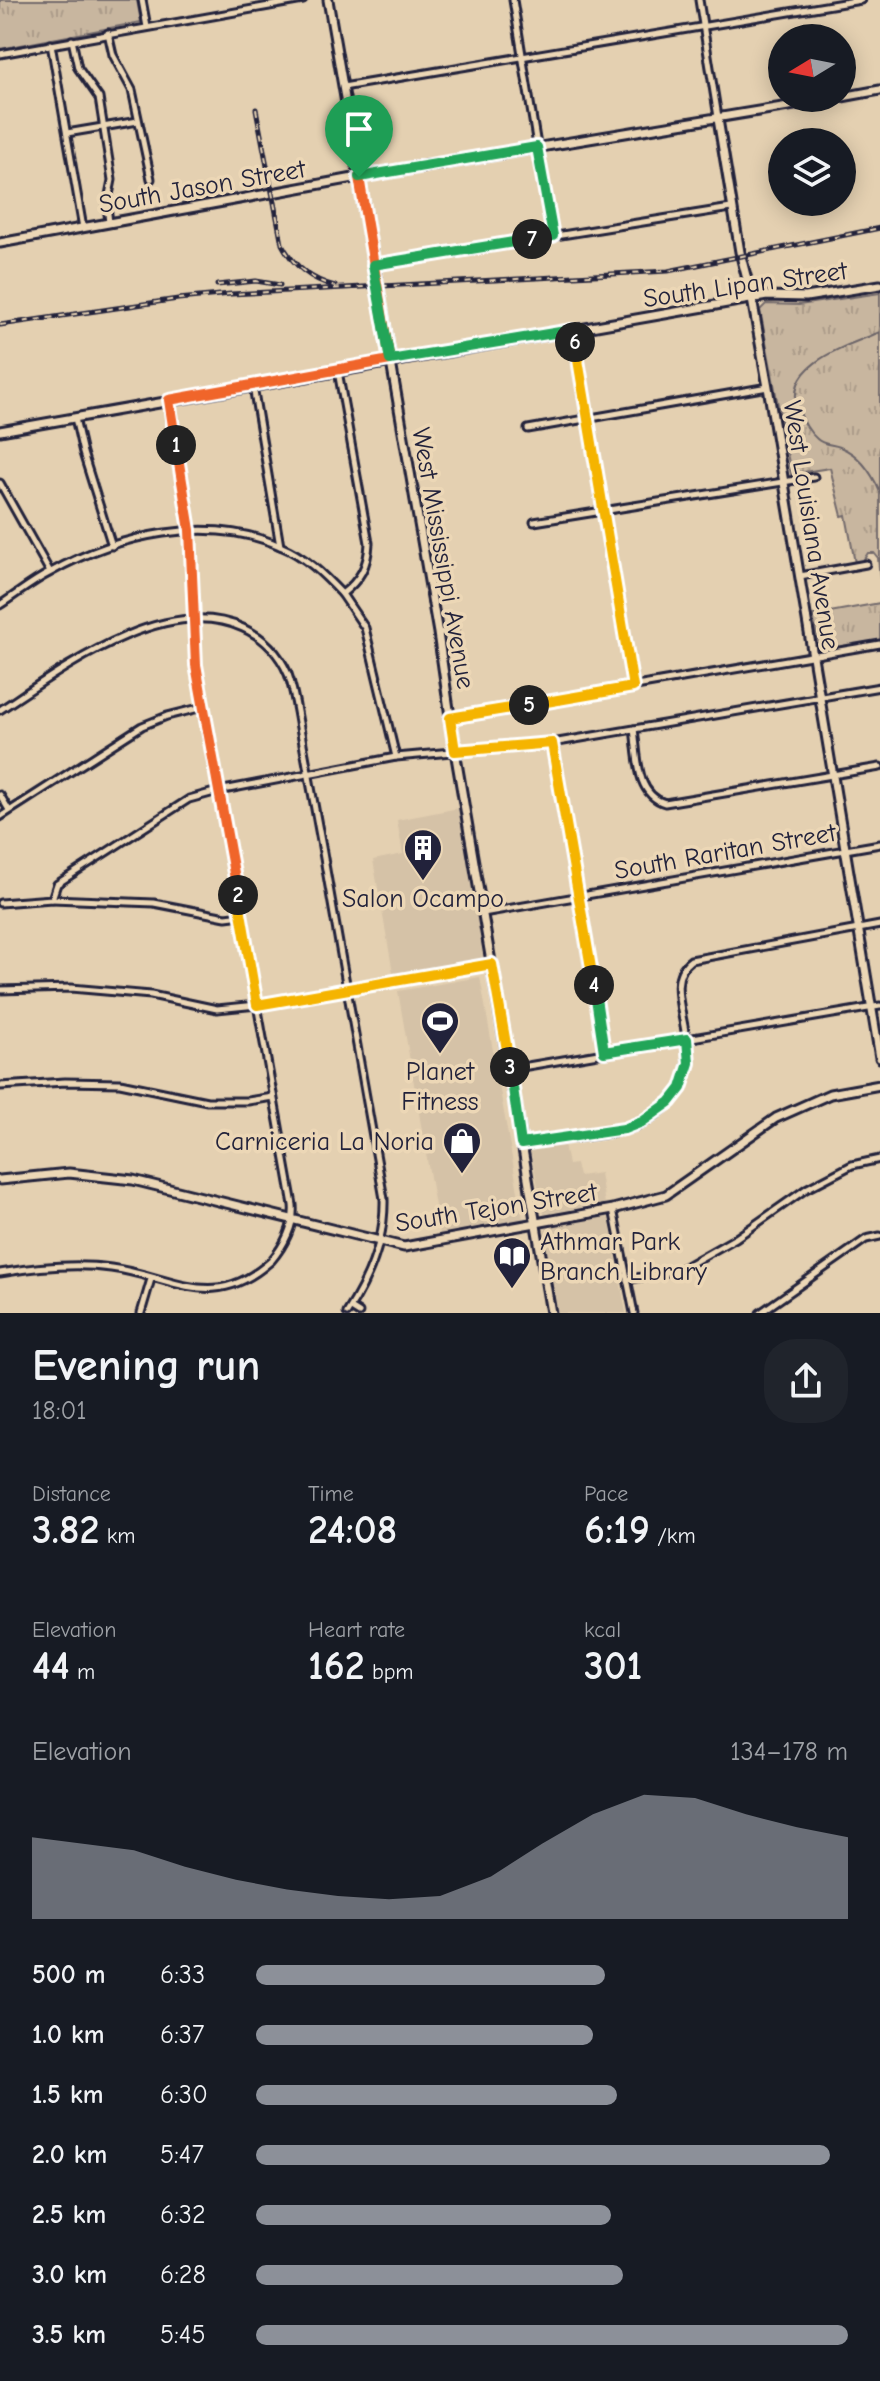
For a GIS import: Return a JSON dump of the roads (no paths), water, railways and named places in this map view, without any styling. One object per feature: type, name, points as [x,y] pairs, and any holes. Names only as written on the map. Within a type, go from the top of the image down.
[{"type":"street","points":[[142,0],[147,27]]},
{"type":"street","points":[[0,54],[303,0]]},
{"type":"street","name":"West Mississippi Avenue","points":[[328,0],[438,633],[549,1313]]},
{"type":"street","points":[[513,0],[553,236]]},
{"type":"street","name":"West Louisiana Avenue","points":[[699,0],[731,208],[768,387],[845,850],[876,1007],[880,1058]]},
{"type":"street","points":[[343,87],[861,0]]},
{"type":"street","points":[[108,33],[113,55],[132,90],[151,179]]},
{"type":"street","points":[[72,40],[78,68],[99,98],[112,180],[107,205],[109,223]]},
{"type":"street","points":[[51,44],[83,228]]},
{"type":"street","name":"South Jason Street","points":[[856,95],[880,90]]},
{"type":"street","name":"South Jason Street","points":[[0,243],[359,177],[768,110]]},
{"type":"street","points":[[67,133],[138,121]]},
{"type":"street","points":[[373,265],[731,208]]},
{"type":"street","name":"South Lipan Street","points":[[0,431],[767,296],[806,297],[880,285]]},
{"type":"street","points":[[572,330],[633,687]]},
{"type":"street","points":[[338,370],[369,543],[367,561],[360,578],[342,594]]},
{"type":"street","points":[[253,385],[280,546]]},
{"type":"street","points":[[528,429],[768,387]]},
{"type":"street","points":[[0,1273],[67,1265],[113,1268],[199,1294],[219,1292],[245,1283],[261,1271],[280,1251],[293,1219],[293,1205],[196,665],[190,530],[169,400]]},
{"type":"street","points":[[75,417],[112,546]]},
{"type":"street","points":[[534,522],[814,477]]},
{"type":"street","points":[[0,483],[50,572]]},
{"type":"street","points":[[0,605],[50,572],[112,546],[150,536],[190,530],[234,533],[280,546],[312,565],[342,594],[365,628],[378,671],[396,757]]},
{"type":"street","points":[[800,576],[866,564]]},
{"type":"street","points":[[0,710],[84,655],[109,643],[141,630],[195,620],[233,624],[254,634],[268,644],[284,665],[291,683],[309,775],[384,1199],[379,1242],[369,1274],[349,1310],[359,1313]]},
{"type":"street","points":[[438,633],[455,630]]},
{"type":"street","points":[[450,718],[880,644]]},
{"type":"street","points":[[52,899],[57,884],[148,824],[189,799],[218,791],[396,757],[552,743],[880,687]]},
{"type":"street","points":[[0,817],[142,726],[203,707]]},
{"type":"street","points":[[634,729],[643,786],[650,796],[665,803],[880,767]]},
{"type":"street","points":[[552,743],[604,1052]]},
{"type":"street","points":[[0,795],[9,810]]},
{"type":"street","name":"South Raritan Street","points":[[483,913],[880,844]]},
{"type":"street","points":[[0,903],[52,899],[154,903],[226,917],[242,915]]},
{"type":"street","points":[[521,1144],[624,1129],[642,1122],[670,1102],[681,1088],[689,1063],[678,983],[683,967],[691,960],[880,925]]},
{"type":"street","points":[[0,990],[71,988],[151,995],[217,1009],[257,1005],[492,964]]},
{"type":"street","points":[[510,1069],[876,1007]]},
{"type":"street","points":[[0,1086],[120,1083],[207,1101],[248,1101],[273,1097]]},
{"type":"street","name":"South Tejon Street","points":[[0,1180],[59,1173],[107,1176],[404,1247],[613,1209],[666,1195],[776,1118],[830,1094],[880,1085]]},
{"type":"street","points":[[627,1280],[681,1269],[736,1238],[806,1189],[852,1165],[880,1159]]},
{"type":"street","points":[[613,1209],[634,1313]]},
{"type":"street","points":[[760,1313],[866,1239],[880,1236]]},
{"type":"street","points":[[141,1313],[151,1279]]},
{"type":"waterway","points":[[880,332],[822,358],[800,379],[796,392],[798,408],[810,432],[822,442],[854,455],[869,472],[880,492]]},
{"type":"railway","points":[[256,109],[282,244],[304,271],[335,286]]},
{"type":"railway","points":[[0,325],[231,294],[668,271],[880,228]]},
{"type":"railway","points":[[217,285],[256,281],[280,285]]},
{"type":"place","name":"Salon Ocampo","points":[[423,882]]},
{"type":"place","name":"Planet Fitness","points":[[440,1055]]},
{"type":"place","name":"Carniceria La Noria","points":[[462,1175]]},
{"type":"place","name":"Athmar Park Branch Library","points":[[512,1290]]}]
